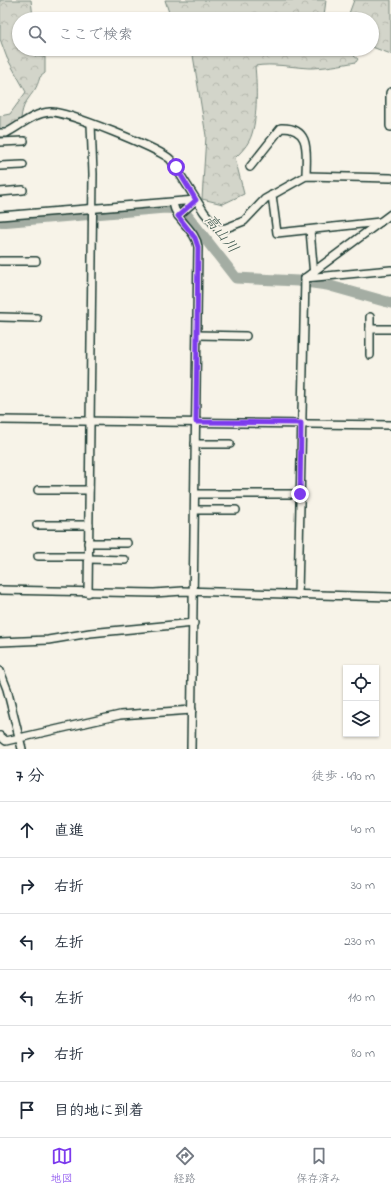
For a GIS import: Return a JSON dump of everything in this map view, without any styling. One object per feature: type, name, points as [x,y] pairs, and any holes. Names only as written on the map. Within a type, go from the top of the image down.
[{"type":"main road","points":[[391,93],[391,126]]},
{"type":"street","points":[[0,133],[6,133],[31,118],[48,112],[65,113],[166,155],[176,167],[196,200],[215,227],[221,229],[244,221],[265,198],[306,176],[391,178]]},
{"type":"street","points":[[88,592],[93,209],[91,124]]},
{"type":"street","points":[[250,167],[281,128],[288,128],[300,133],[304,140],[306,176]]},
{"type":"street","points":[[0,142],[24,141]]},
{"type":"street","points":[[0,166],[23,165]]},
{"type":"street","points":[[0,192],[23,190]]},
{"type":"street","points":[[272,195],[277,233],[380,222]]},
{"type":"street","points":[[0,216],[174,203],[196,200]]},
{"type":"street","points":[[178,216],[196,200]]},
{"type":"street","points":[[174,203],[175,212],[197,242],[194,623],[191,749]]},
{"type":"street","points":[[298,595],[305,278],[314,274],[391,214]]},
{"type":"street","points":[[310,230],[314,274]]},
{"type":"street","points":[[0,260],[36,261]]},
{"type":"street","points":[[314,274],[391,270]]},
{"type":"street","points":[[0,317],[36,318]]},
{"type":"street","points":[[370,317],[370,355]]},
{"type":"street","points":[[370,329],[391,329]]},
{"type":"street","points":[[197,335],[246,336]]},
{"type":"street","points":[[0,420],[391,425]]},
{"type":"street","points":[[195,444],[230,444]]},
{"type":"street","points":[[38,490],[89,490]]},
{"type":"street","points":[[195,494],[300,494]]},
{"type":"street","points":[[195,510],[236,510]]},
{"type":"street","points":[[37,525],[89,525]]},
{"type":"street","points":[[88,543],[127,543]]},
{"type":"street","points":[[38,556],[88,557],[125,560]]},
{"type":"street","points":[[0,590],[186,592],[391,597]]},
{"type":"street","points":[[0,642],[48,640],[90,633],[194,623]]},
{"type":"street","points":[[0,671],[7,689],[22,749]]},
{"type":"street","points":[[0,736],[6,742],[120,715],[192,710]]},
{"type":"green space","points":[[0,0],[31,0],[32,12],[12,12],[12,56],[45,57],[45,73],[40,77],[36,87],[24,106],[20,130],[0,130],[0,116],[10,114],[26,92],[7,58],[0,39]]},
{"type":"green space","points":[[165,0],[326,0],[324,12],[169,12]]},
{"type":"green space","points":[[354,0],[391,0],[391,54],[379,50],[379,12],[350,12]]},
{"type":"green space","points":[[193,56],[354,56],[358,59],[356,62],[309,68],[275,65],[255,66],[256,94],[254,125],[248,143],[235,158],[244,194],[223,204],[202,199],[206,136]]},
{"type":"waterway","name":"高山川","points":[[0,222],[165,208],[178,209],[186,214],[236,278],[298,281],[327,285],[391,303]]},
{"type":"route","points":[[176,167],[196,200],[178,216],[195,238],[198,247],[196,422],[301,423],[300,494]]}]
